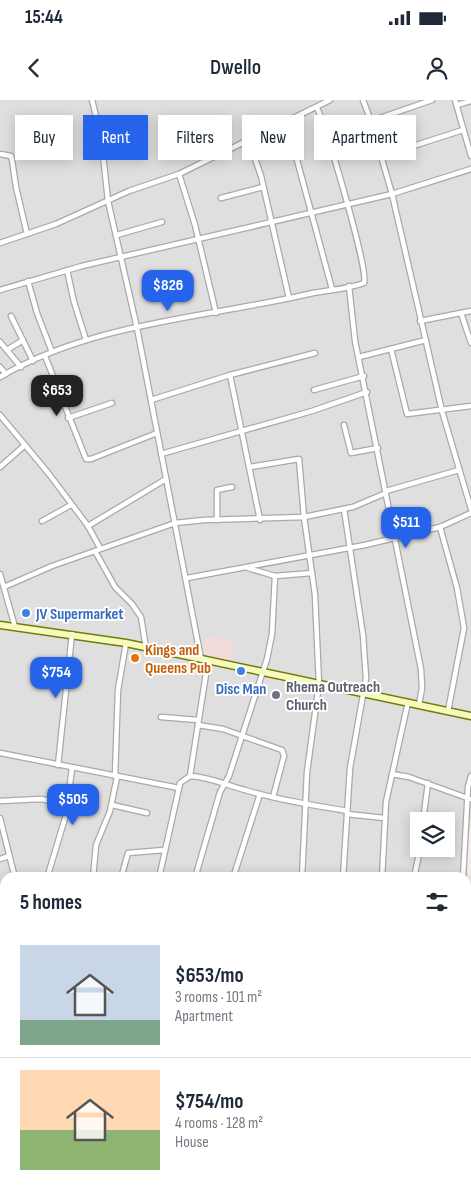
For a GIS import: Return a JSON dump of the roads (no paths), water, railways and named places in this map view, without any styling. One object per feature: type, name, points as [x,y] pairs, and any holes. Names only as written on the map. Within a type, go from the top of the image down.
[{"type":"main road","points":[[0,625],[126,643],[471,716]]},
{"type":"street","points":[[92,100],[101,136],[108,201],[137,328],[187,578],[201,659]]},
{"type":"street","points":[[302,115],[330,100]]},
{"type":"street","points":[[363,100],[369,115]]},
{"type":"street","points":[[384,115],[412,102],[432,100]]},
{"type":"street","points":[[471,101],[456,103],[463,130],[470,145],[471,156]]},
{"type":"street","points":[[0,377],[52,352],[86,340],[137,328],[361,284],[366,281],[335,156],[317,108]]},
{"type":"street","points":[[416,145],[463,130]]},
{"type":"street","points":[[0,243],[179,174],[242,144]]},
{"type":"street","points":[[0,154],[6,154],[12,160],[27,234]]},
{"type":"street","points":[[255,160],[289,298]]},
{"type":"street","points":[[297,160],[332,289]]},
{"type":"street","points":[[383,160],[442,410],[471,509]]},
{"type":"street","points":[[0,290],[67,270],[271,220],[392,194],[471,169]]},
{"type":"street","points":[[179,174],[198,239],[216,313]]},
{"type":"street","points":[[221,198],[263,187]]},
{"type":"street","points":[[117,235],[162,222]]},
{"type":"street","points":[[67,270],[74,302],[86,340]]},
{"type":"street","points":[[28,281],[52,352]]},
{"type":"street","points":[[349,286],[355,341],[364,376],[393,538],[421,669],[422,688],[419,705]]},
{"type":"street","points":[[420,321],[471,311]]},
{"type":"street","points":[[461,313],[471,343]]},
{"type":"street","points":[[11,316],[33,361]]},
{"type":"street","points":[[7,350],[23,340]]},
{"type":"street","points":[[360,357],[426,340]]},
{"type":"street","points":[[0,342],[21,367]]},
{"type":"street","points":[[391,349],[405,412],[410,414],[471,406]]},
{"type":"street","points":[[151,400],[230,375],[315,353]]},
{"type":"street","points":[[45,356],[80,449],[88,460],[157,432]]},
{"type":"street","points":[[0,367],[6,374]]},
{"type":"street","points":[[230,375],[260,520]]},
{"type":"street","points":[[314,390],[364,376]]},
{"type":"street","points":[[162,454],[312,412],[367,392]]},
{"type":"street","points":[[68,418],[112,403]]},
{"type":"street","points":[[0,416],[88,526],[115,587],[132,604],[141,617],[146,648]]},
{"type":"street","points":[[344,424],[351,453],[378,448]]},
{"type":"street","points":[[0,468],[25,445]]},
{"type":"street","points":[[250,467],[299,459],[305,504],[304,517],[315,595],[319,684],[305,804],[302,872]]},
{"type":"street","points":[[4,587],[97,550],[176,523],[304,517],[344,510],[386,492],[459,470]]},
{"type":"street","points":[[88,526],[166,479]]},
{"type":"street","points":[[217,520],[216,490],[232,487]]},
{"type":"street","points":[[42,521],[71,505]]},
{"type":"street","points":[[343,872],[350,768],[366,678],[363,635],[344,510]]},
{"type":"street","points":[[187,578],[350,548],[440,527],[471,513]]},
{"type":"street","points":[[440,527],[464,628],[448,711]]},
{"type":"street","points":[[248,568],[275,576],[312,573]]},
{"type":"street","points":[[0,574],[15,627]]},
{"type":"street","points":[[197,872],[220,792],[226,783],[262,672],[272,634],[275,576]]},
{"type":"street","points":[[464,628],[471,628]]},
{"type":"street","points":[[58,765],[72,634]]},
{"type":"street","points":[[94,872],[96,845],[104,830],[112,805],[116,776],[118,690],[126,643]]},
{"type":"street","points":[[190,776],[208,661]]},
{"type":"street","points":[[382,872],[384,818],[408,702]]},
{"type":"street","points":[[161,717],[211,725],[279,748],[284,752],[273,797]]},
{"type":"street","points":[[0,753],[179,788]]},
{"type":"street","points":[[49,872],[66,814],[72,768]]},
{"type":"street","points":[[392,774],[428,783],[470,799]]},
{"type":"street","points":[[161,872],[164,850],[180,783],[190,776],[226,783],[260,794],[305,804],[384,818]]},
{"type":"street","points":[[463,872],[471,776]]},
{"type":"street","points":[[424,812],[428,783]]},
{"type":"street","points":[[235,872],[260,794]]},
{"type":"street","points":[[0,801],[41,799],[67,804]]},
{"type":"street","points":[[112,805],[148,813]]},
{"type":"street","points":[[0,818],[13,872]]},
{"type":"street","points":[[123,872],[128,853],[164,850]]},
{"type":"street","points":[[0,859],[9,856]]},
{"type":"street","points":[[415,872],[418,857]]},
{"type":"place","name":"JV Supermarket","points":[[26,613]]},
{"type":"place","name":"Kings and Queens Pub","points":[[135,658]]},
{"type":"place","name":"Disc Man","points":[[241,671]]},
{"type":"place","name":"Rhema Outreach Church","points":[[276,695]]}]
